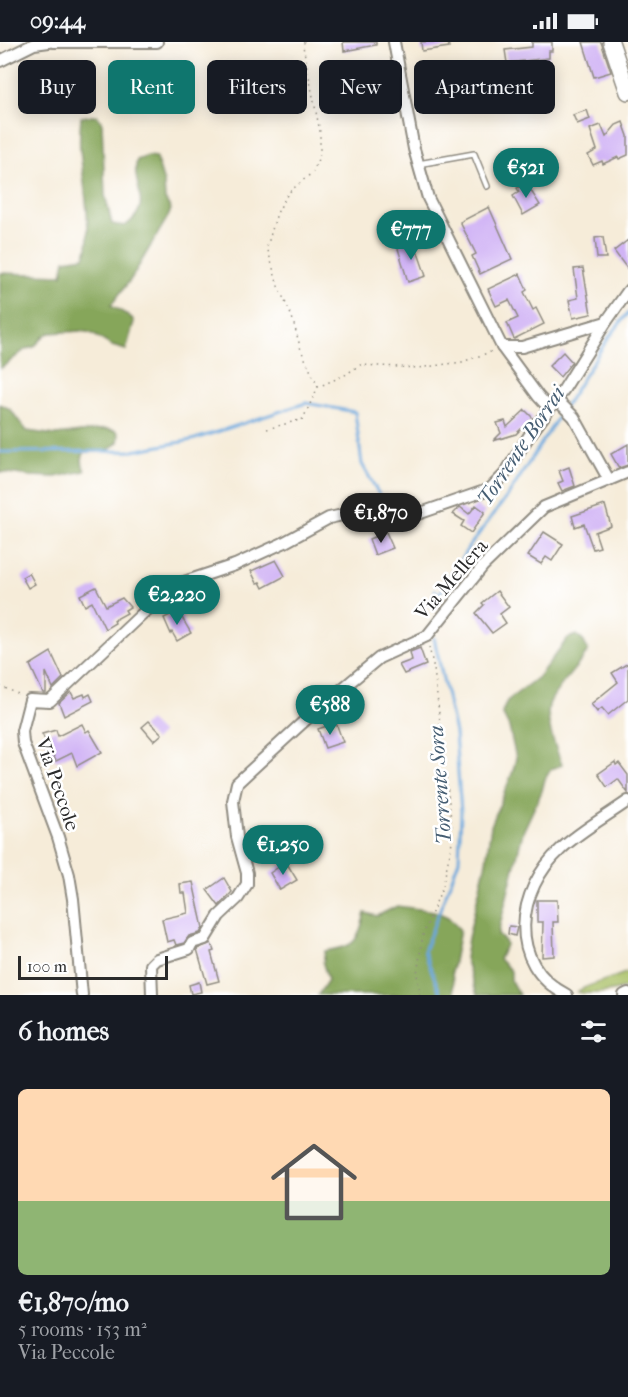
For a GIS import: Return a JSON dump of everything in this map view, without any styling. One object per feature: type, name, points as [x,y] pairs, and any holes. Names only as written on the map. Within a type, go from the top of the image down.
[{"type":"main road","points":[[611,42],[628,92]]},
{"type":"street","points":[[0,61],[34,44],[157,42]]},
{"type":"street","points":[[394,42],[414,149],[428,198],[502,347],[538,396],[556,404],[574,417],[609,480]]},
{"type":"street","points":[[30,700],[50,701],[141,614],[181,583],[235,565],[329,518],[352,513],[370,517],[415,516],[490,489],[504,475],[556,404],[606,322],[628,291]]},
{"type":"street","points":[[502,347],[522,347],[606,322]]},
{"type":"street","name":"Via Mellera","points":[[152,995],[151,965],[157,959],[189,949],[192,944],[205,939],[219,916],[238,898],[248,884],[237,837],[233,801],[237,783],[312,714],[379,658],[427,636],[483,566],[544,507],[628,472]]},
{"type":"street","name":"Via Peccole","points":[[30,700],[22,731],[23,743],[58,837],[69,875],[82,995]]},
{"type":"street","points":[[567,995],[542,979],[530,962],[524,941],[525,915],[531,893],[545,867],[561,849],[628,801]]},
{"type":"street","points":[[624,995],[628,993]]},
{"type":"lane","points":[[418,164],[474,154],[487,186]]},
{"type":"path","points":[[304,42],[320,132],[320,154],[313,172],[288,194],[277,213],[267,247],[278,286],[318,387]]},
{"type":"path","points":[[267,429],[303,419],[318,387],[345,375],[360,365],[418,368],[462,362],[502,347]]},
{"type":"path","points":[[420,995],[417,974],[423,935],[443,885],[453,837],[434,669],[427,636]]},
{"type":"path","points":[[0,686],[30,700]]},
{"type":"green space","points":[[97,115],[102,123],[105,195],[112,224],[125,226],[139,210],[141,203],[136,170],[137,160],[148,156],[156,157],[164,183],[165,199],[171,209],[131,279],[111,305],[132,318],[134,322],[126,350],[112,346],[91,333],[81,331],[49,333],[34,347],[26,349],[0,369],[0,273],[62,275],[65,260],[84,257],[87,249],[88,222],[80,146],[81,117]]},
{"type":"green space","points":[[0,404],[10,409],[27,431],[56,435],[106,429],[117,431],[118,442],[107,451],[85,452],[82,461],[85,471],[55,477],[0,472]]},
{"type":"green space","points":[[577,635],[584,642],[588,651],[551,699],[548,712],[548,720],[562,765],[551,769],[545,779],[542,791],[523,832],[498,935],[506,945],[499,959],[511,971],[511,981],[519,995],[477,995],[465,958],[468,938],[486,862],[491,826],[516,758],[509,727],[502,713],[507,701],[538,677],[568,638]]},
{"type":"green space","points":[[397,906],[434,911],[448,917],[460,930],[452,972],[454,995],[318,995],[328,980],[323,964],[325,951],[353,942],[360,931],[365,913],[377,916]]},
{"type":"green space","points":[[628,972],[628,987],[602,992],[577,992],[586,987]]},
{"type":"building","points":[[343,42],[376,42],[376,45],[344,51]]},
{"type":"building","points":[[421,42],[448,42],[449,47],[422,51]]},
{"type":"building","points":[[532,42],[552,42],[549,58],[507,60],[505,50],[532,47]]},
{"type":"building","points":[[583,42],[601,42],[611,72],[594,77]]},
{"type":"building","points":[[587,110],[590,119],[577,124],[573,115]]},
{"type":"building","points":[[623,122],[628,136],[628,155],[593,165],[588,155],[597,150],[590,129],[601,125],[606,137],[616,125]]},
{"type":"building","points":[[526,183],[540,205],[523,215],[513,196],[519,192],[517,188]]},
{"type":"building","points":[[489,207],[512,259],[480,274],[472,256],[476,254],[460,222]]},
{"type":"building","points":[[603,237],[606,258],[597,258],[595,238]]},
{"type":"building","points":[[628,240],[628,270],[614,251]]},
{"type":"building","points":[[414,241],[426,276],[408,282],[397,245]]},
{"type":"building","points":[[583,268],[591,314],[573,318],[569,300],[578,298],[574,269]]},
{"type":"building","points":[[520,274],[527,290],[524,292],[533,310],[536,308],[544,324],[514,339],[507,323],[518,318],[509,300],[496,306],[488,289]]},
{"type":"building","points":[[563,352],[572,362],[560,377],[549,366]]},
{"type":"building","points":[[525,410],[533,418],[523,430],[493,441],[501,433],[497,423],[505,421],[507,427]]},
{"type":"building","points":[[628,444],[628,465],[619,468],[611,454]]},
{"type":"building","points":[[569,467],[575,486],[562,491],[558,483],[563,481],[559,471]]},
{"type":"building","points":[[476,505],[485,512],[471,533],[461,526],[464,521],[453,514],[460,507],[469,514]]},
{"type":"building","points":[[605,505],[611,526],[595,532],[600,547],[593,549],[584,524],[575,527],[572,516]]},
{"type":"building","points":[[386,532],[393,548],[375,555],[369,539]]},
{"type":"building","points":[[544,532],[563,544],[552,561],[546,557],[541,564],[528,556]]},
{"type":"building","points":[[276,560],[285,576],[263,588],[260,582],[257,583],[251,571]]},
{"type":"building","points":[[29,573],[35,584],[28,588],[22,577]]},
{"type":"building","points":[[96,587],[106,606],[122,598],[130,607],[125,610],[127,613],[114,620],[115,623],[105,629],[92,602],[85,606],[80,595]]},
{"type":"building","points":[[497,591],[509,607],[500,614],[506,623],[492,633],[476,613],[484,605],[482,603]]},
{"type":"building","points":[[178,611],[191,633],[177,641],[164,618]]},
{"type":"building","points":[[420,648],[426,665],[404,674],[399,665],[412,660],[410,652]]},
{"type":"building","points":[[51,652],[63,678],[53,688],[46,672],[46,693],[43,693],[30,665]]},
{"type":"building","points":[[628,663],[628,699],[608,715],[602,708],[597,712],[591,704],[618,682],[612,673]]},
{"type":"building","points":[[71,692],[74,698],[90,694],[93,701],[64,716],[59,703]]},
{"type":"building","points":[[149,721],[162,734],[154,741],[142,727]]},
{"type":"building","points":[[336,723],[343,742],[325,748],[318,729]]},
{"type":"building","points":[[82,724],[86,732],[89,730],[102,752],[77,766],[72,753],[56,761],[42,734],[56,730],[58,736]]},
{"type":"building","points":[[615,762],[616,765],[619,763],[628,775],[628,793],[618,779],[607,787],[598,774]]},
{"type":"building","points":[[286,862],[297,880],[280,890],[270,873]]},
{"type":"building","points":[[224,878],[232,892],[219,906],[207,890]]},
{"type":"building","points":[[193,882],[203,928],[200,933],[189,936],[184,943],[176,945],[174,940],[167,942],[162,919],[188,913],[185,893],[181,893],[180,884]]},
{"type":"building","points":[[537,900],[557,900],[558,922],[553,922],[554,956],[542,957],[543,922],[537,922]]},
{"type":"building","points":[[509,926],[517,927],[515,936],[508,934]]},
{"type":"building","points":[[211,943],[214,951],[211,952],[219,981],[207,984],[197,949]]},
{"type":"building","points":[[199,982],[201,992],[191,994],[189,985]]},
{"type":"waterway","name":"Torrente Borrai","points":[[438,596],[468,548],[509,494],[607,340],[628,313]]},
{"type":"waterway","points":[[0,452],[133,451],[192,440],[306,403],[355,412],[362,464],[390,514]]},
{"type":"waterway","name":"Torrente Borrai","points":[[435,590],[438,596],[437,606]]},
{"type":"waterway","name":"Torrente Sora","points":[[434,638],[455,733],[461,812],[459,860],[424,951],[441,995]]}]
